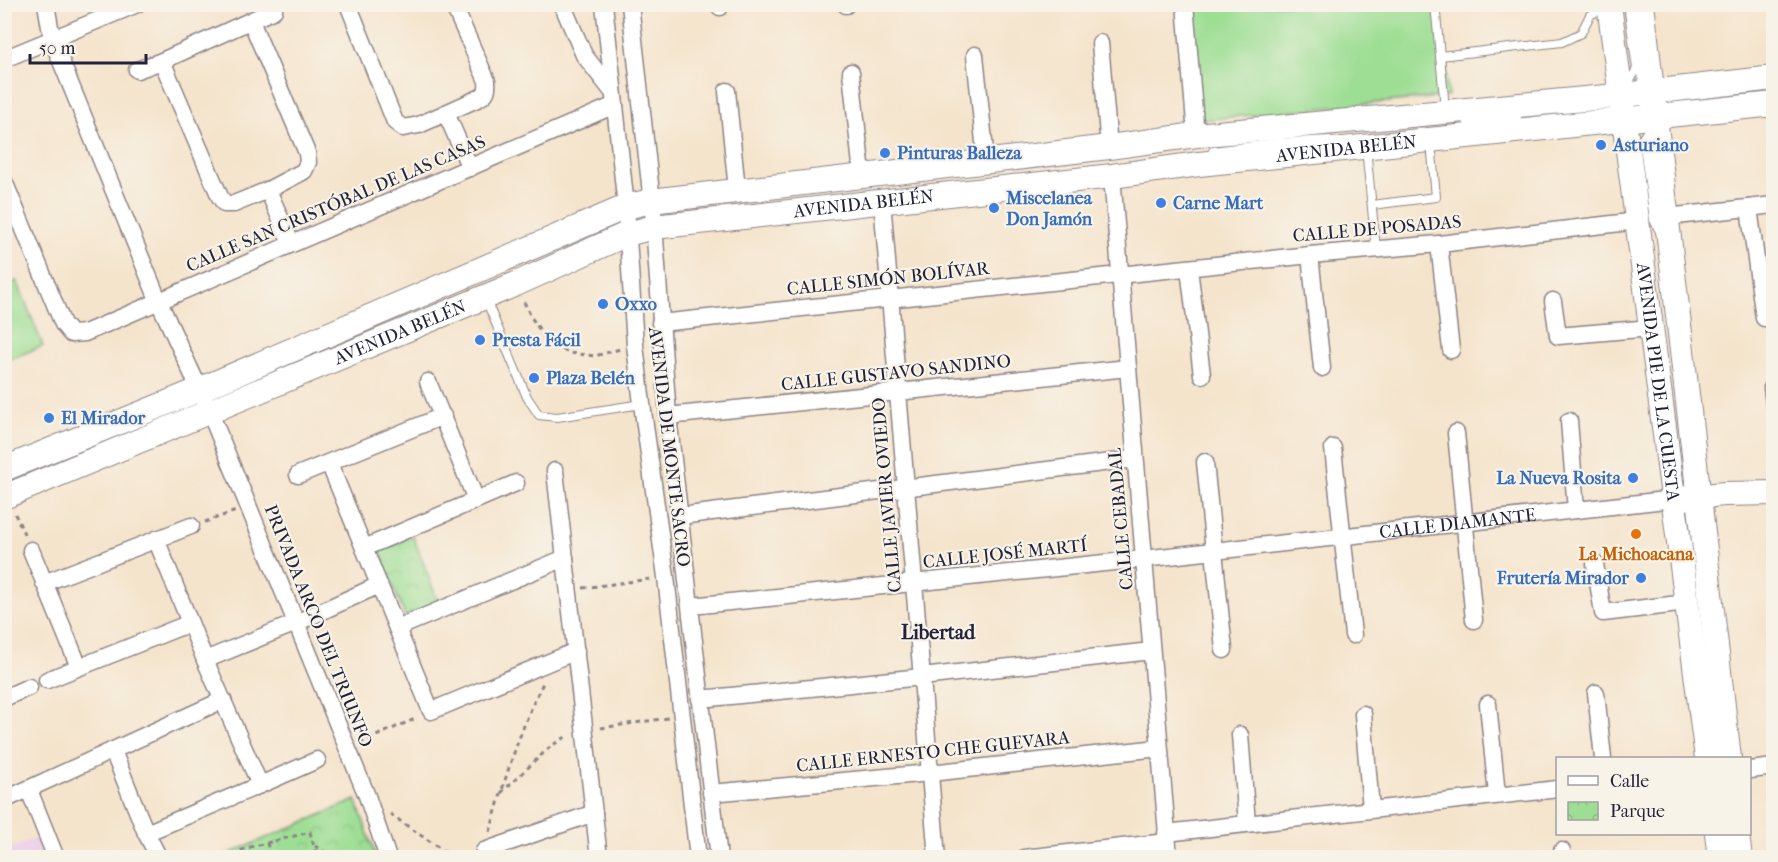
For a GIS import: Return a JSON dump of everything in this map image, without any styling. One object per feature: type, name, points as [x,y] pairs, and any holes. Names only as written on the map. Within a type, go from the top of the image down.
[{"type":"main road","name":"AVENIDA PIE DE LA CUESTA","points":[[1642,4],[1657,104],[1671,254],[1728,757]]},
{"type":"main road","name":"AVENIDA PIE DE LA CUESTA","points":[[1615,5],[1619,107],[1638,221],[1707,757]]},
{"type":"main road","name":"AVENIDA BELÉN","points":[[1657,104],[1773,78]]},
{"type":"main road","name":"AVENIDA BELÉN","points":[[5,490],[205,400],[640,217],[737,190],[1109,147],[1203,144],[1445,112],[1657,104],[1773,104]]},
{"type":"main road","name":"AVENIDA BELÉN","points":[[4,469],[205,400],[480,290],[516,284],[640,217],[882,201],[1120,170],[1199,164],[1356,143],[1431,141],[1619,107]]},
{"type":"main road","name":"CALLE DIAMANTE","points":[[1674,499],[1773,493]]},
{"type":"main road","points":[[1721,853],[1736,835]]},
{"type":"street","name":"PRIVADA ARCO DEL TRIUNFO","points":[[46,4],[52,39],[159,302],[205,400],[348,748],[388,858]]},
{"type":"street","points":[[4,59],[137,4]]},
{"type":"street","points":[[348,4],[399,127],[411,127],[446,113],[484,96],[488,89],[487,81],[453,4]]},
{"type":"street","points":[[562,4],[584,55],[614,99]]},
{"type":"street","name":"AVENIDA DE MONTE SACRO","points":[[604,4],[614,99],[660,323],[668,416],[718,858]]},
{"type":"street","name":"AVENIDA DE MONTE SACRO","points":[[630,4],[640,217],[635,345],[666,578],[698,858]]},
{"type":"street","points":[[1185,4],[1203,144]]},
{"type":"street","points":[[137,70],[162,62],[274,10]]},
{"type":"street","points":[[162,62],[220,198],[225,204],[234,204],[268,190],[304,171],[308,162],[307,153],[251,21]]},
{"type":"street","points":[[1100,43],[1109,147]]},
{"type":"street","points":[[975,55],[986,161]]},
{"type":"street","points":[[851,72],[862,175]]},
{"type":"street","points":[[727,91],[737,190]]},
{"type":"street","name":"CALLE SAN CRISTÓBAL DE LAS CASAS","points":[[4,181],[63,324],[71,334],[85,333],[470,168],[614,99]]},
{"type":"street","points":[[446,113],[470,168]]},
{"type":"street","name":"CALLE CEBADAL","points":[[1120,170],[1120,275],[1167,844]]},
{"type":"street","points":[[268,190],[291,243]]},
{"type":"street","name":"CALLE JAVIER OVIEDO","points":[[882,201],[937,858]]},
{"type":"street","points":[[1667,217],[1773,206]]},
{"type":"street","points":[[1749,208],[1764,318]]},
{"type":"street","name":"CALLE DE POSADAS","points":[[1120,275],[1439,244],[1638,221]]},
{"type":"street","points":[[1439,244],[1451,350]]},
{"type":"street","points":[[1310,255],[1322,368]]},
{"type":"street","points":[[1189,268],[1202,375]]},
{"type":"street","name":"CALLE SIMÓN BOLÍVAR","points":[[660,323],[1120,275]]},
{"type":"street","points":[[1553,301],[1558,336],[1651,328]]},
{"type":"street","name":"CALLE GUSTAVO SANDINO","points":[[668,416],[1128,368]]},
{"type":"street","points":[[428,382],[476,500]]},
{"type":"street","points":[[298,475],[443,416]]},
{"type":"street","points":[[1569,421],[1576,510]]},
{"type":"street","points":[[1456,433],[1474,620]]},
{"type":"street","points":[[1333,448],[1353,635]]},
{"type":"street","points":[[680,516],[1135,459]]},
{"type":"street","points":[[1205,462],[1224,650]]},
{"type":"street","points":[[329,463],[431,711],[576,651]]},
{"type":"street","points":[[555,471],[599,858]]},
{"type":"street","points":[[364,548],[516,483]]},
{"type":"street","name":"CALLE DIAMANTE","points":[[1143,559],[1674,499]]},
{"type":"street","points":[[44,583],[191,526]]},
{"type":"street","points":[[156,539],[205,660],[260,785]]},
{"type":"street","points":[[31,550],[79,667]]},
{"type":"street","points":[[397,628],[565,558]]},
{"type":"street","name":"CALLE JOSÉ MARTÍ","points":[[691,606],[1143,559]]},
{"type":"street","points":[[1595,564],[1603,614],[1687,603]]},
{"type":"street","points":[[205,660],[379,585]]},
{"type":"street","points":[[47,680],[190,623]]},
{"type":"street","points":[[700,699],[1151,651]]},
{"type":"street","points":[[4,698],[29,687]]},
{"type":"street","points":[[1596,693],[1603,757]]},
{"type":"street","points":[[4,800],[223,700]]},
{"type":"street","points":[[1488,704],[1497,795]]},
{"type":"street","points":[[1363,714],[1371,809]]},
{"type":"street","points":[[1240,735],[1247,823]]},
{"type":"street","name":"CALLE ERNESTO CHE GUEVARA","points":[[711,793],[930,773],[1159,748]]},
{"type":"street","points":[[112,751],[159,858]]},
{"type":"street","points":[[147,833],[317,760]]},
{"type":"street","points":[[1751,770],[1773,767]]},
{"type":"street","points":[[1024,858],[1167,844],[1247,823],[1556,789]]},
{"type":"street","points":[[29,790],[56,858]]},
{"type":"street","points":[[485,854],[594,813]]},
{"type":"lane","points":[[1435,4],[1445,112]]},
{"type":"lane","points":[[1440,56],[1562,42],[1581,33],[1590,15],[1615,5]]},
{"type":"lane","points":[[1671,254],[1654,220],[1643,138],[1657,104],[1773,87]]},
{"type":"lane","points":[[1376,249],[1372,205],[1356,143],[1619,107]]},
{"type":"lane","points":[[1203,144],[1451,120],[1482,121],[1528,116]]},
{"type":"lane","points":[[1203,144],[1334,140]]},
{"type":"lane","points":[[1372,205],[1436,197],[1431,141]]},
{"type":"lane","points":[[841,188],[1146,152]]},
{"type":"lane","points":[[1120,170],[1174,158]]},
{"type":"lane","points":[[572,248],[640,217],[1044,174]]},
{"type":"lane","points":[[480,290],[527,397],[539,415],[557,417],[642,404]]},
{"type":"path","points":[[516,284],[531,317],[545,338],[568,352],[595,356],[635,345]]},
{"type":"path","points":[[5,490],[31,550]]},
{"type":"path","points":[[191,526],[249,507]]},
{"type":"path","points":[[569,590],[666,578]]},
{"type":"path","points":[[485,854],[500,794],[534,702],[555,660]]},
{"type":"path","points":[[348,748],[431,711]]},
{"type":"path","points":[[500,794],[551,746],[584,728],[681,716]]},
{"type":"path","points":[[367,796],[454,858]]},
{"type":"path","points":[[224,858],[267,843],[310,832],[317,858]]},
{"type":"path","points":[[267,843],[271,858]]},
{"type":"path","points":[[314,846],[334,858]]},
{"type":"shaded area","points":[[36,838],[43,857],[5,857],[5,850]]},
{"type":"green space","points":[[1189,5],[1439,5],[1448,96],[1201,120]]},
{"type":"green space","points":[[17,281],[43,346],[5,361],[5,286]]},
{"type":"green space","points":[[413,536],[439,604],[405,617],[379,550]]},
{"type":"green space","points":[[356,800],[376,857],[221,857]]},
{"type":"place","name":"Asturiano","points":[[1601,145]]},
{"type":"place","name":"Pinturas Balleza","points":[[885,153]]},
{"type":"place","name":"Carne Mart","points":[[1161,203]]},
{"type":"place","name":"Miscelanea Don Jamón","points":[[994,208]]},
{"type":"place","name":"Oxxo","points":[[603,304]]},
{"type":"place","name":"Presta Fácil","points":[[480,340]]},
{"type":"place","name":"Plaza Belén","points":[[534,378]]},
{"type":"place","name":"El Mirador","points":[[49,418]]},
{"type":"place","name":"La Nueva Rosita","points":[[1633,478]]},
{"type":"place","name":"La Michoacana","points":[[1636,534]]},
{"type":"place","name":"Frutería Mirador","points":[[1641,578]]},
{"type":"district","name":"Libertad","points":[[938,632]]}]
